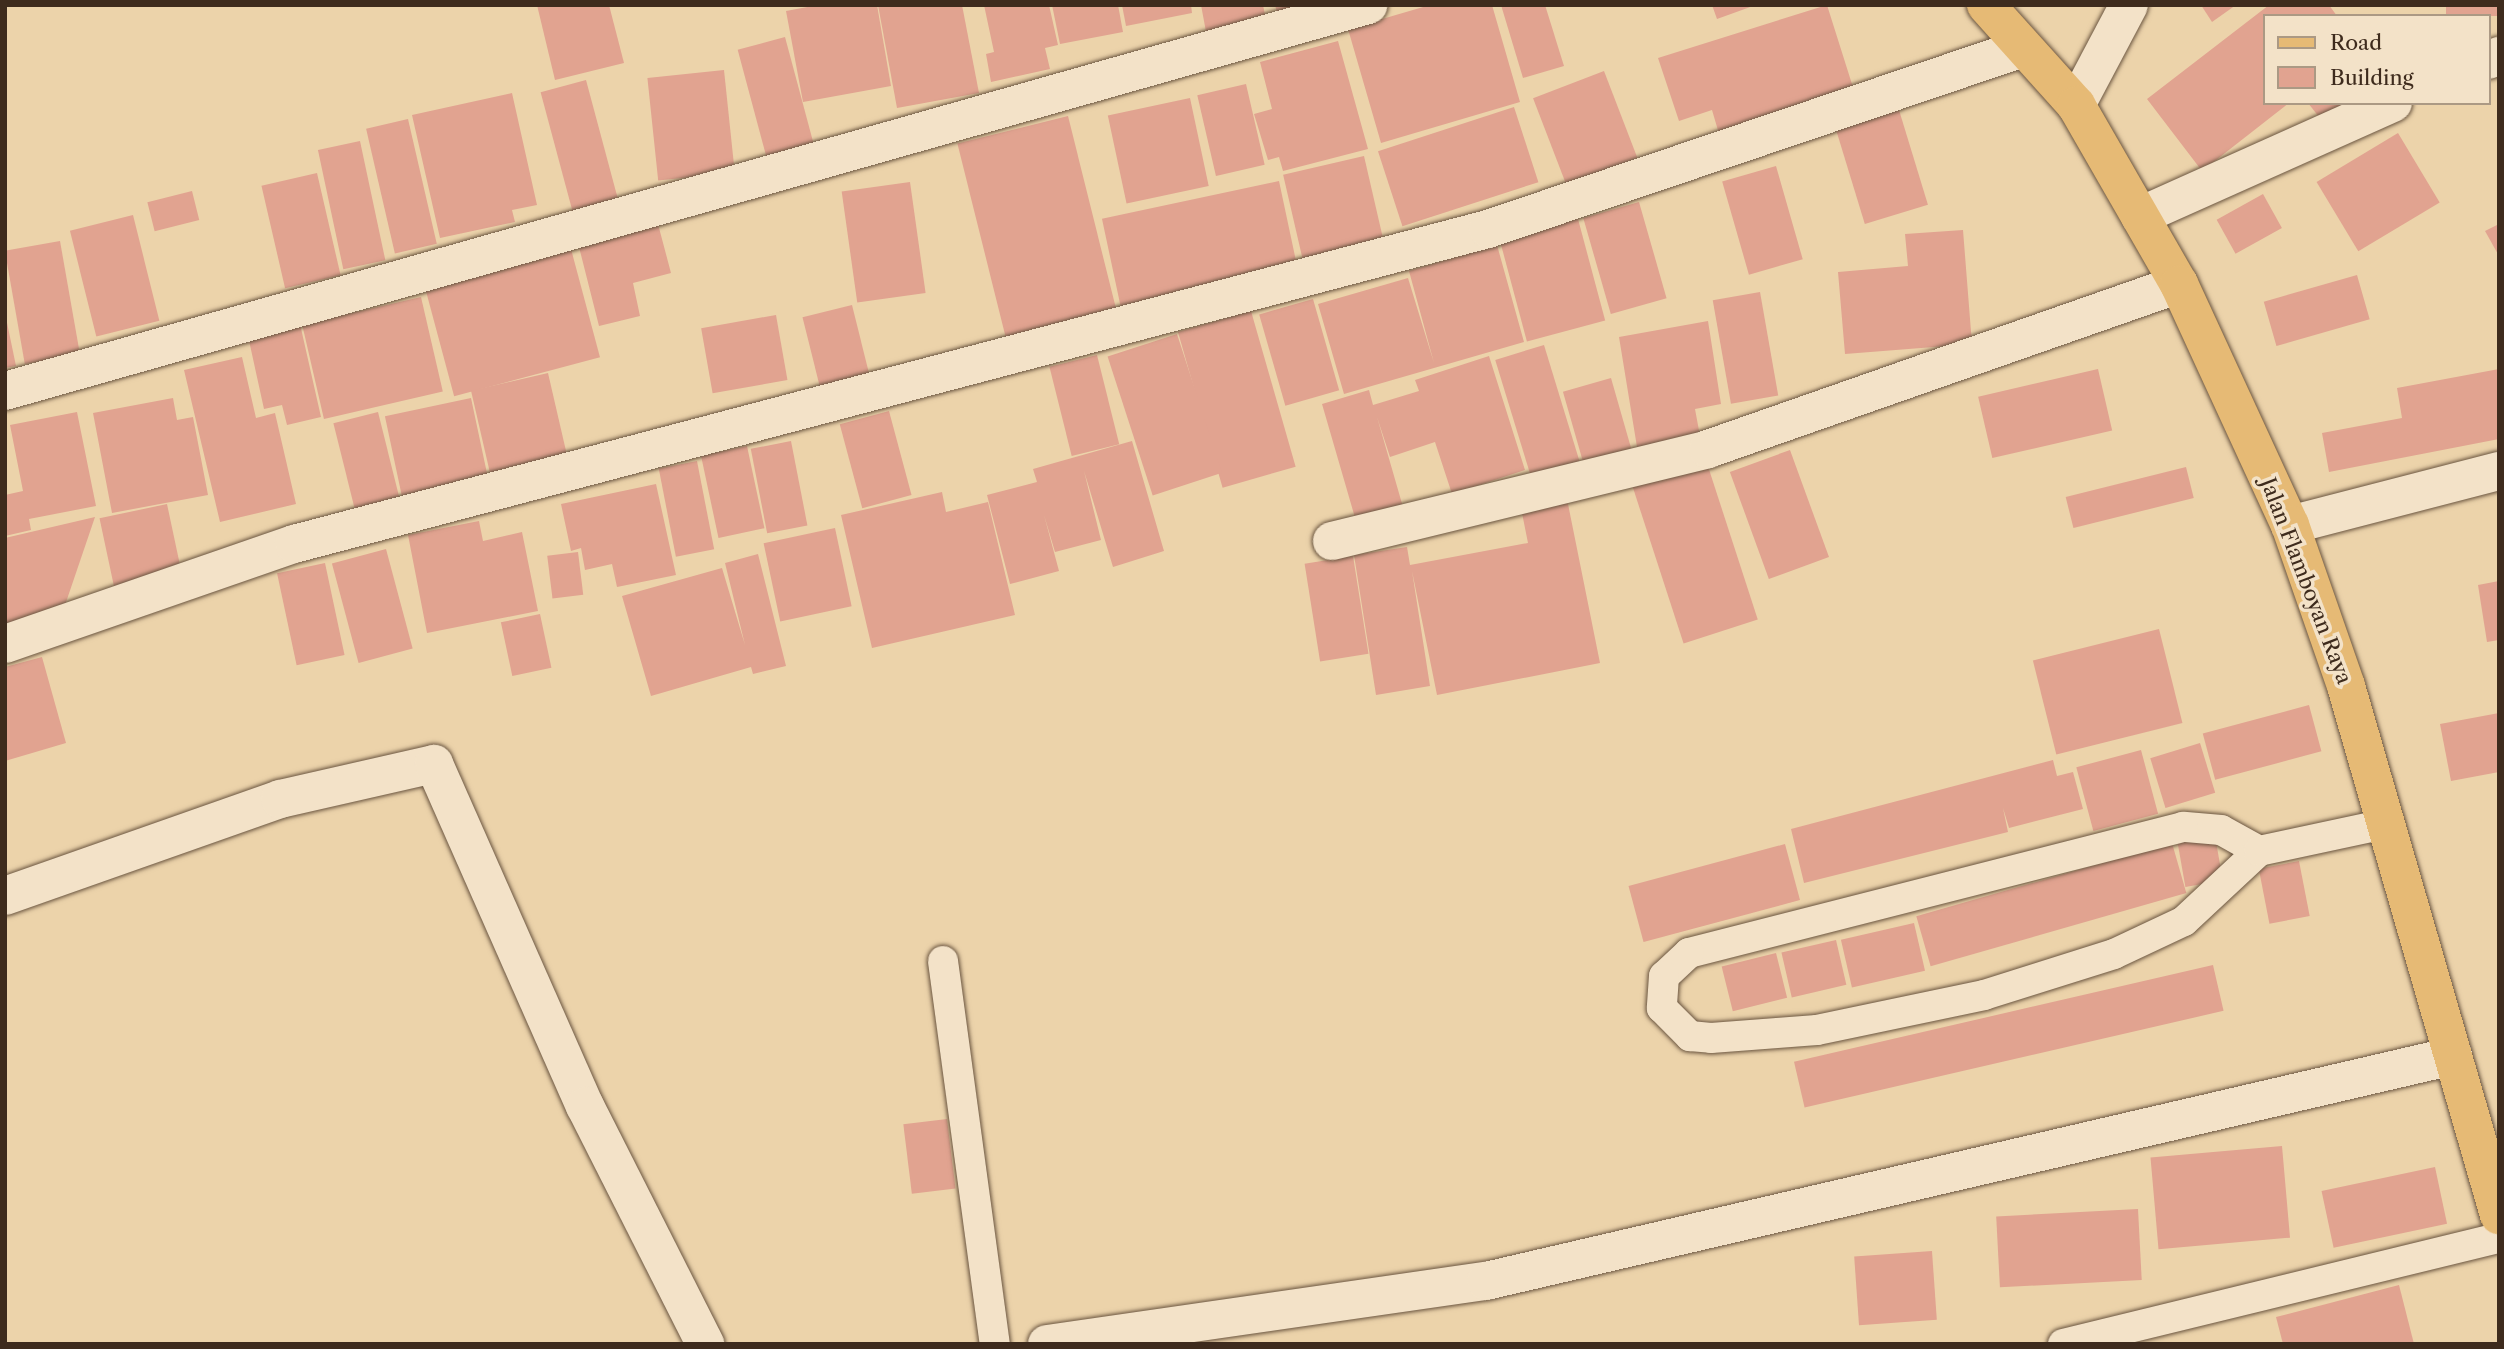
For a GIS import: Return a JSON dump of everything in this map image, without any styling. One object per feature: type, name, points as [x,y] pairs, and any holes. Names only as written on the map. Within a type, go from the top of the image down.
[{"type":"main road","name":"Jalan Flamboyan Raya","points":[[1986,5],[2020,48],[2076,105],[2179,284],[2290,525],[2346,686],[2499,1215]]},
{"type":"street","points":[[5,391],[1368,5]]},
{"type":"street","points":[[2076,105],[2129,5]]},
{"type":"street","points":[[5,644],[294,544],[1488,229],[2020,48]]},
{"type":"street","points":[[2140,216],[2389,105]]},
{"type":"street","points":[[1332,541],[1707,449],[2179,284]]},
{"type":"street","points":[[2290,525],[2499,471]]},
{"type":"street","points":[[5,896],[280,799],[434,764],[584,1106],[705,1344]]},
{"type":"street","points":[[1047,1344],[1486,1281],[2453,1056]]},
{"type":"lane","points":[[2259,851],[2221,830],[2183,827],[1689,953],[1664,976],[1662,1008],[1690,1036],[1711,1038],[1817,1030],[1984,995],[2114,954],[2184,921],[2259,851],[2385,824]]},
{"type":"lane","points":[[943,961],[995,1344]]},
{"type":"lane","points":[[2063,1344],[2499,1238]]},
{"type":"building","points":[[537,5],[609,5],[624,63],[555,80]]},
{"type":"building","points":[[818,5],[877,5],[891,86],[803,102],[786,11]]},
{"type":"building","points":[[878,5],[962,5],[979,93],[897,108]]},
{"type":"building","points":[[984,5],[1049,5],[1058,45],[1045,48],[1050,69],[991,82],[986,54],[994,52]]},
{"type":"building","points":[[1052,5],[1118,5],[1123,32],[1060,44]]},
{"type":"building","points":[[1122,5],[1191,5],[1192,13],[1126,26]]},
{"type":"building","points":[[1201,5],[1263,5],[1267,25],[1207,37]]},
{"type":"building","points":[[1275,5],[1319,5],[1278,16]]},
{"type":"building","points":[[1430,5],[1492,5],[1520,102],[1381,143],[1348,29]]},
{"type":"building","points":[[1501,5],[1545,5],[1564,66],[1523,78]]},
{"type":"building","points":[[1712,5],[1753,5],[1753,6],[1717,19]]},
{"type":"building","points":[[1827,5],[1857,100],[1722,144],[1712,110],[1679,121],[1658,58]]},
{"type":"building","points":[[2201,5],[2236,5],[2212,22]]},
{"type":"building","points":[[2269,5],[2329,5],[2336,14],[2262,14],[2262,105],[2286,105],[2202,171],[2147,99]]},
{"type":"building","points":[[2446,5],[2499,5],[2499,16],[2446,14]]},
{"type":"building","points":[[785,37],[815,149],[768,162],[738,50]]},
{"type":"building","points":[[1338,41],[1368,149],[1283,171],[1279,157],[1268,160],[1254,114],[1272,109],[1260,62]]},
{"type":"building","points":[[724,70],[735,172],[658,180],[647,78]]},
{"type":"building","points":[[1604,71],[1637,158],[1566,185],[1533,98]]},
{"type":"building","points":[[586,80],[620,206],[574,218],[541,92]]},
{"type":"building","points":[[1246,84],[1265,165],[1216,176],[1197,95]]},
{"type":"building","points":[[512,93],[537,205],[512,210],[515,222],[440,238],[412,115]]},
{"type":"building","points":[[1190,98],[1209,186],[1127,203],[1108,115]]},
{"type":"building","points":[[2310,105],[2344,105],[2323,122]]},
{"type":"building","points":[[1514,107],[1538,182],[1402,226],[1378,151]]},
{"type":"building","points":[[1899,110],[1928,205],[1865,224],[1836,129]]},
{"type":"building","points":[[1068,116],[1119,320],[1008,347],[957,144]]},
{"type":"building","points":[[408,119],[437,244],[395,253],[366,129]]},
{"type":"building","points":[[2398,133],[2440,202],[2358,251],[2317,182]]},
{"type":"building","points":[[360,141],[385,260],[343,269],[318,150]]},
{"type":"building","points":[[1364,156],[1384,245],[1304,263],[1283,175]]},
{"type":"building","points":[[1776,166],[1803,259],[1749,275],[1722,181]]},
{"type":"building","points":[[317,173],[341,275],[285,288],[261,186]]},
{"type":"building","points":[[1279,181],[1299,274],[1122,312],[1102,219]]},
{"type":"building","points":[[910,182],[926,293],[857,303],[842,192]]},
{"type":"building","points":[[192,191],[199,220],[155,231],[147,202]]},
{"type":"building","points":[[2263,194],[2282,228],[2236,254],[2217,220]]},
{"type":"building","points":[[1639,202],[1667,298],[1611,314],[1583,218]]},
{"type":"building","points":[[133,215],[159,321],[96,336],[70,231]]},
{"type":"building","points":[[1578,219],[1605,320],[1527,341],[1500,240]]},
{"type":"building","points":[[658,224],[671,273],[633,283],[640,316],[599,326],[578,243]]},
{"type":"building","points":[[2499,224],[2499,256],[2485,231]]},
{"type":"building","points":[[1963,230],[1972,344],[1845,354],[1838,272],[1908,266],[1905,234]]},
{"type":"building","points":[[60,241],[80,354],[25,364],[5,251]]},
{"type":"building","points":[[1497,245],[1524,342],[1344,394],[1318,304],[1408,278],[1434,363],[1409,271]]},
{"type":"building","points":[[571,249],[600,357],[454,396],[425,288]]},
{"type":"building","points":[[2357,275],[2370,319],[2276,346],[2264,302]]},
{"type":"building","points":[[1760,292],[1778,395],[1731,404],[1713,300]]},
{"type":"building","points":[[421,297],[443,392],[324,419],[302,324]]},
{"type":"building","points":[[1313,299],[1339,390],[1285,406],[1259,314]]},
{"type":"building","points":[[852,305],[870,379],[821,391],[803,317]]},
{"type":"building","points":[[1251,311],[1296,467],[1223,488],[1178,332]]},
{"type":"building","points":[[5,313],[16,366],[5,368]]},
{"type":"building","points":[[776,315],[787,380],[713,393],[701,328]]},
{"type":"building","points":[[1708,321],[1721,404],[1695,409],[1700,436],[1637,447],[1619,337]]},
{"type":"building","points":[[300,324],[321,417],[287,425],[282,405],[264,409],[248,336]]},
{"type":"building","points":[[1177,334],[1222,473],[1153,495],[1108,357]]},
{"type":"building","points":[[1544,345],[1581,467],[1533,482],[1495,360]]},
{"type":"building","points":[[1097,355],[1119,444],[1072,456],[1049,367]]},
{"type":"building","points":[[1489,356],[1525,470],[1452,494],[1435,442],[1390,457],[1377,417],[1405,514],[1358,528],[1322,404],[1369,390],[1373,405],[1419,391],[1415,380]]},
{"type":"building","points":[[242,357],[256,418],[275,413],[296,504],[220,522],[184,370]]},
{"type":"building","points":[[2098,369],[2112,430],[1992,458],[1978,397]]},
{"type":"building","points":[[2499,369],[2499,439],[2329,472],[2322,433],[2402,418],[2397,388]]},
{"type":"building","points":[[548,373],[568,458],[491,476],[471,391]]},
{"type":"building","points":[[1611,378],[1633,454],[1585,468],[1563,392]]},
{"type":"building","points":[[173,398],[177,420],[193,417],[208,495],[112,513],[93,413]]},
{"type":"building","points":[[471,398],[488,480],[402,498],[385,416]]},
{"type":"building","points":[[889,411],[912,495],[862,508],[840,424]]},
{"type":"building","points":[[77,412],[96,506],[29,519],[31,530],[5,536],[5,495],[23,491],[10,425]]},
{"type":"building","points":[[378,412],[402,510],[358,521],[333,423]]},
{"type":"building","points":[[791,441],[807,525],[767,533],[751,449]]},
{"type":"building","points":[[1132,441],[1164,551],[1113,567],[1084,471],[1101,540],[1055,552],[1044,515],[1059,571],[1010,584],[987,495],[1037,482],[1033,469]]},
{"type":"building","points":[[747,446],[764,528],[718,538],[701,456]]},
{"type":"building","points":[[1790,450],[1829,557],[1769,579],[1730,472]]},
{"type":"building","points":[[1704,454],[1758,619],[1684,644],[1630,478]]},
{"type":"building","points":[[697,461],[714,549],[676,557],[659,468]]},
{"type":"building","points":[[2186,467],[2194,498],[2073,528],[2066,497]]},
{"type":"building","points":[[656,484],[676,575],[617,587],[612,564],[585,570],[581,548],[571,551],[561,504]]},
{"type":"building","points":[[942,492],[946,512],[988,502],[1015,615],[872,648],[841,515]]},
{"type":"building","points":[[1567,499],[1600,663],[1437,695],[1412,571],[1430,686],[1376,695],[1354,555],[1407,547],[1410,565],[1528,543],[1521,508]]},
{"type":"building","points":[[167,504],[182,572],[114,587],[100,518]]},
{"type":"building","points":[[95,517],[62,614],[5,630],[5,538]]},
{"type":"building","points":[[479,521],[483,541],[522,532],[538,611],[427,633],[408,535]]},
{"type":"building","points":[[835,528],[852,606],[780,621],[764,543]]},
{"type":"building","points":[[386,549],[413,648],[359,663],[332,563]]},
{"type":"building","points":[[578,552],[583,595],[552,598],[547,556]]},
{"type":"building","points":[[758,554],[786,666],[753,674],[751,667],[651,696],[622,596],[722,568],[745,645],[725,563]]},
{"type":"building","points":[[1353,556],[1368,654],[1320,661],[1305,564]]},
{"type":"building","points":[[325,563],[345,655],[297,665],[277,573]]},
{"type":"building","points":[[2499,581],[2499,640],[2487,642],[2478,585]]},
{"type":"building","points":[[540,614],[551,668],[512,676],[501,622]]},
{"type":"building","points":[[2159,629],[2182,723],[2056,755],[2033,660]]},
{"type":"building","points":[[42,657],[66,743],[5,761],[5,667]]},
{"type":"building","points":[[2309,705],[2321,751],[2215,780],[2203,733]]},
{"type":"building","points":[[2499,713],[2499,772],[2451,781],[2440,724]]},
{"type":"building","points":[[2200,743],[2215,793],[2165,808],[2150,758]]},
{"type":"building","points":[[2141,750],[2158,814],[2093,831],[2076,767]]},
{"type":"building","points":[[2053,760],[2057,776],[2073,772],[2083,809],[2009,828],[2003,808],[2008,832],[1804,883],[1791,829]]},
{"type":"building","points":[[2215,836],[2223,880],[2185,887],[2178,843]]},
{"type":"building","points":[[2172,843],[2186,893],[1931,966],[1916,916]]},
{"type":"building","points":[[1785,844],[1800,900],[1644,942],[1629,886]]},
{"type":"building","points":[[2299,861],[2310,916],[2269,924],[2259,869]]},
{"type":"building","points":[[1914,923],[1925,971],[1852,988],[1841,940]]},
{"type":"building","points":[[1836,940],[1846,985],[1792,997],[1781,953]]},
{"type":"building","points":[[1776,953],[1787,998],[1733,1011],[1722,967]]},
{"type":"building","points":[[2213,965],[2224,1011],[1805,1108],[1794,1062]]},
{"type":"building","points":[[947,1119],[956,1188],[912,1194],[903,1124]]},
{"type":"building","points":[[2282,1146],[2290,1238],[2159,1249],[2151,1158]]},
{"type":"building","points":[[2435,1167],[2447,1224],[2334,1248],[2322,1191]]},
{"type":"building","points":[[2138,1209],[2142,1280],[2000,1287],[1996,1216]]},
{"type":"building","points":[[1932,1251],[1937,1320],[1859,1325],[1854,1256]]},
{"type":"building","points":[[2399,1285],[2414,1344],[2283,1344],[2276,1317]]}]
